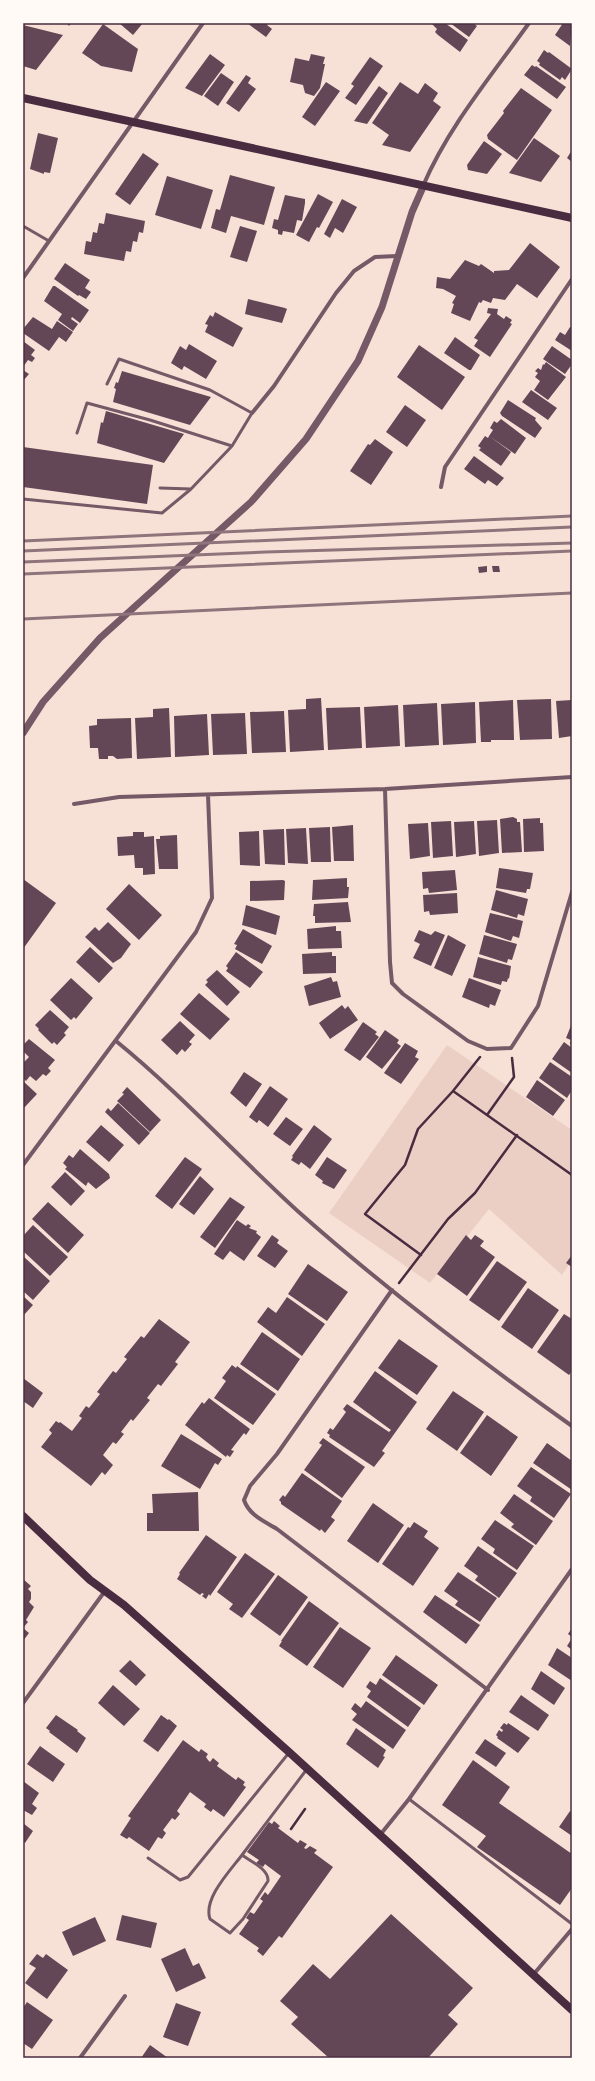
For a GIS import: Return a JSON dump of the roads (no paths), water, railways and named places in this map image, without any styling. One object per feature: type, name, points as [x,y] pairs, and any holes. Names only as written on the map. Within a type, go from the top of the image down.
[{"type":"main road","points":[[23,98],[423,187],[572,218]]},
{"type":"main road","points":[[23,1516],[90,1580],[124,1605],[289,1752],[572,2010]]},
{"type":"street","points":[[23,278],[203,23]]},
{"type":"street","points":[[23,733],[44,702],[100,638],[251,502],[306,439],[358,361],[382,307],[412,212],[434,161],[449,136],[529,23]]},
{"type":"street","points":[[252,413],[274,386],[336,293],[354,270],[375,257],[397,256]]},
{"type":"street","points":[[441,487],[446,467],[572,279]]},
{"type":"street","points":[[74,804],[119,798],[385,788],[572,777]]},
{"type":"street","points":[[385,788],[390,962],[392,983],[403,994],[468,1041],[487,1049],[511,1048],[538,1006],[572,892]]},
{"type":"street","points":[[23,1165],[196,932],[212,898],[208,795]]},
{"type":"street","points":[[116,1041],[146,1066],[301,1214],[392,1290],[572,1426]]},
{"type":"street","points":[[392,1290],[277,1454],[250,1486],[244,1500],[246,1508],[256,1517],[277,1529],[488,1690]]},
{"type":"street","points":[[380,1835],[409,1800],[572,1569]]},
{"type":"street","points":[[23,1702],[105,1591]]},
{"type":"street","points":[[533,1975],[572,1930]]},
{"type":"street","points":[[80,2058],[125,1996]]},
{"type":"lane","points":[[23,226],[49,241]]},
{"type":"lane","points":[[23,499],[162,513],[191,488],[232,446],[252,413],[210,390],[120,359],[107,384]]},
{"type":"lane","points":[[77,433],[87,403],[150,420],[232,446]]},
{"type":"lane","points":[[160,488],[191,488]]},
{"type":"lane","points":[[148,1858],[180,1880],[188,1877],[289,1752]]},
{"type":"lane","points":[[242,1855],[261,1868],[268,1877],[268,1881],[243,1919],[230,1933],[210,1920],[208,1907],[211,1899],[242,1855],[307,1769]]},
{"type":"lane","points":[[409,1800],[572,1924]]},
{"type":"railway","points":[[23,541],[572,516]]},
{"type":"railway","points":[[23,551],[572,527]]},
{"type":"railway","points":[[23,562],[266,552],[572,543]]},
{"type":"railway","points":[[23,574],[572,551]]},
{"type":"railway","points":[[23,619],[572,593]]}]
